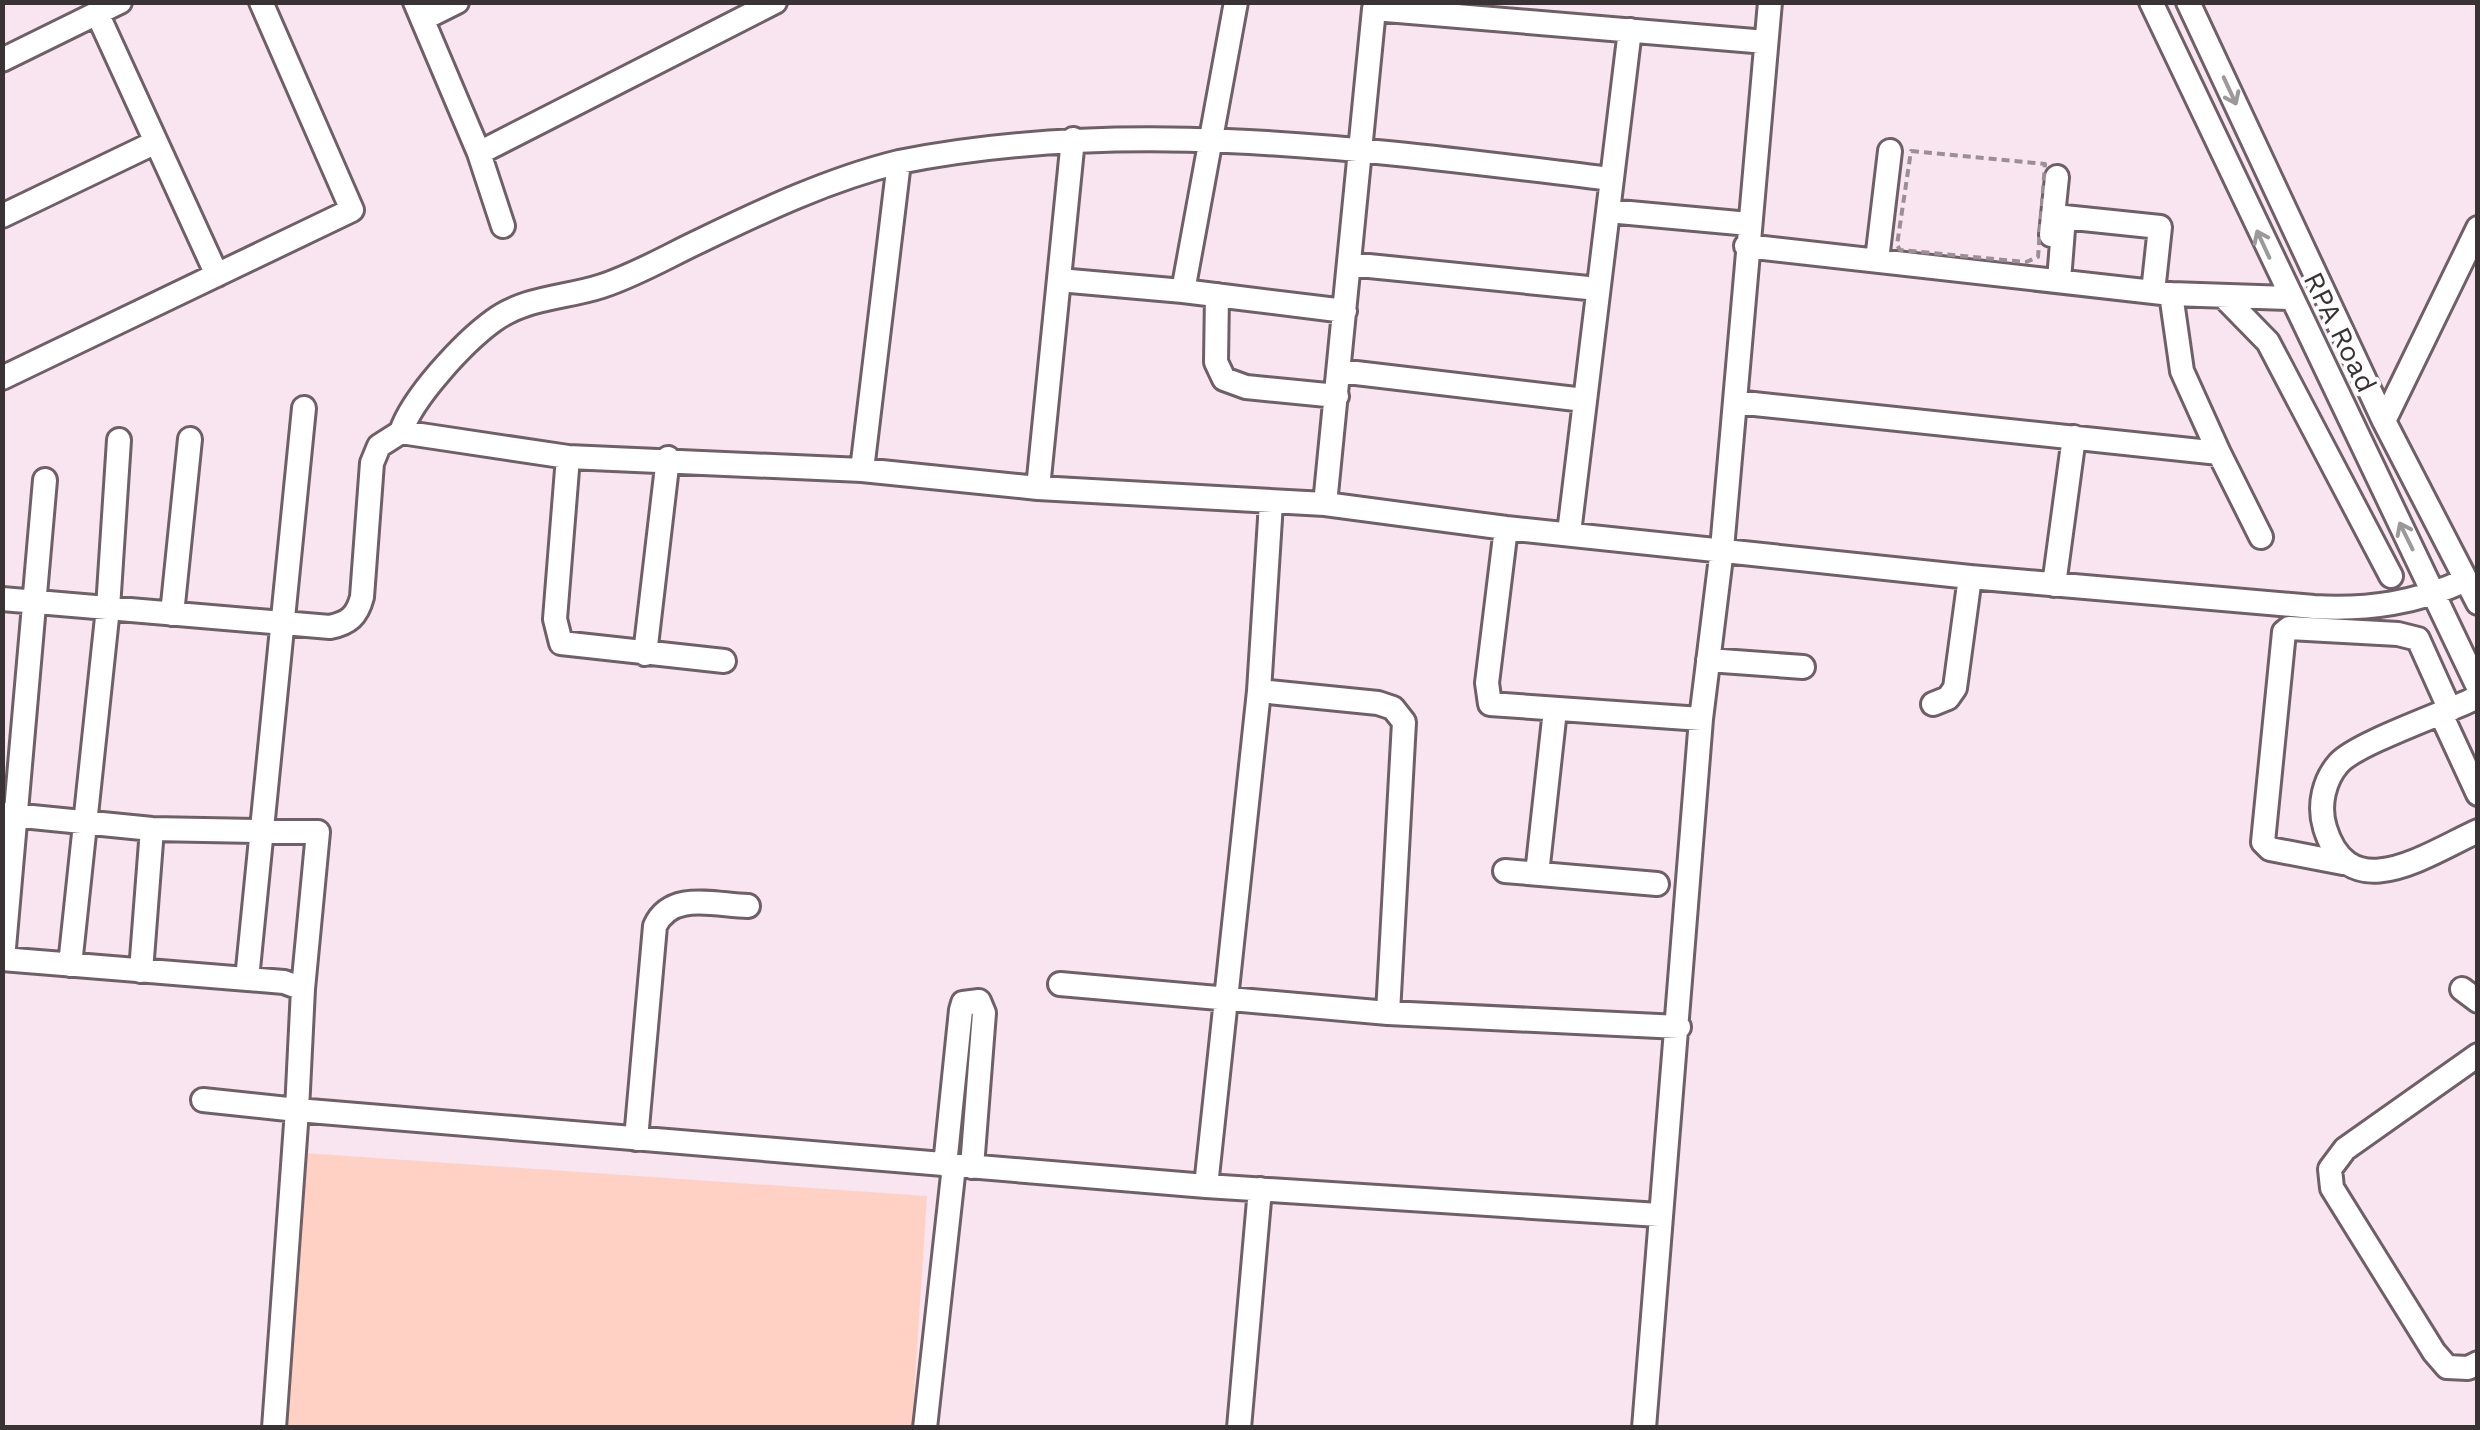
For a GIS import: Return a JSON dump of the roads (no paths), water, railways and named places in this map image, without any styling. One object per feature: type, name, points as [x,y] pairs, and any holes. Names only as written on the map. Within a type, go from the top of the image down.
[{"type":"street","points":[[2,60],[120,2]]},
{"type":"street","points":[[2,378],[352,210],[261,2]]},
{"type":"street","points":[[456,2],[419,11],[479,153],[503,226]]},
{"type":"street","points":[[479,153],[775,2]]},
{"type":"street","points":[[1182,290],[1236,2]]},
{"type":"street","points":[[1644,1428],[1701,719],[1722,549],[1770,2]]},
{"type":"street","name":"RPA Road","points":[[2151,2],[2478,687]]},
{"type":"street","points":[[2188,2],[2384,421],[2478,603]]},
{"type":"street","points":[[1326,504],[1360,150],[1366,6],[1766,42]]},
{"type":"street","points":[[98,14],[217,275]]},
{"type":"street","points":[[1570,533],[1630,30]]},
{"type":"street","points":[[1038,488],[1073,139]]},
{"type":"street","points":[[2,599],[284,624],[346,624],[358,612],[372,463],[379,446],[400,432],[407,412],[492,322],[514,308],[602,286],[782,204],[861,172],[899,162],[956,150],[1073,139],[1360,150],[1612,179]]},
{"type":"street","points":[[2,216],[156,142]]},
{"type":"street","points":[[1877,260],[1890,151]]},
{"type":"street","points":[[862,470],[899,162]]},
{"type":"street","points":[[2053,279],[2059,217],[2057,176]]},
{"type":"street","points":[[1608,211],[1877,260],[2162,293],[2289,298]]},
{"type":"street","points":[[2059,217],[2160,226],[2162,293],[2182,371],[2261,536]]},
{"type":"street","points":[[2384,421],[2478,228]]},
{"type":"street","points":[[1349,264],[1598,289]]},
{"type":"street","points":[[1059,280],[1182,290],[1345,311]]},
{"type":"street","points":[[1218,295],[1216,362],[1224,379],[1246,388],[1337,396]]},
{"type":"street","points":[[2224,298],[2268,342],[2392,576]]},
{"type":"street","points":[[1339,371],[1584,400]]},
{"type":"street","points":[[1735,402],[2219,454]]},
{"type":"street","points":[[247,979],[304,408]]},
{"type":"street","points":[[400,432],[568,456],[862,470],[1038,488],[1326,504],[1506,528],[1970,577],[2357,610],[2435,594],[2466,580]]},
{"type":"street","points":[[2054,584],[2074,436]]},
{"type":"street","points":[[172,614],[190,439]]},
{"type":"street","points":[[70,964],[108,608],[120,440]]},
{"type":"street","points":[[568,456],[556,619],[561,643],[724,662]]},
{"type":"street","points":[[645,654],[668,458]]},
{"type":"street","points":[[45,480],[8,814],[3,959],[247,979],[303,989]]},
{"type":"street","points":[[1206,1186],[1223,998],[1259,691],[1271,503]]},
{"type":"street","points":[[1506,528],[1487,682],[1490,704],[1701,719]]},
{"type":"street","points":[[1933,704],[1948,698],[1955,688],[1970,577]]},
{"type":"street","points":[[2478,794],[2418,640],[2398,634],[2289,628],[2284,632],[2263,842],[2270,849],[2344,862],[2366,872],[2392,870],[2478,831]]},
{"type":"street","points":[[1708,660],[1803,668]]},
{"type":"street","points":[[1259,691],[1378,703],[1393,708],[1404,722],[1388,1013]]},
{"type":"street","points":[[2344,862],[2322,822],[2328,780],[2342,759],[2478,697]]},
{"type":"street","points":[[1536,874],[1555,710]]},
{"type":"street","points":[[8,814],[152,829],[318,832],[303,989],[274,1428]]},
{"type":"street","points":[[141,970],[152,829]]},
{"type":"street","points":[[1506,871],[1656,884]]},
{"type":"street","points":[[636,1139],[655,926],[662,911],[673,903],[748,906]]},
{"type":"street","points":[[1060,984],[1388,1013],[1679,1027]]},
{"type":"street","points":[[925,1428],[957,1166],[984,1013],[979,1001],[963,1003],[961,1010],[957,1166]]},
{"type":"street","points":[[2478,1054],[2346,1149],[2330,1169],[2332,1188],[2434,1352],[2447,1367],[2468,1368],[2478,1363]]},
{"type":"street","points":[[203,1100],[1206,1186],[1659,1215]]},
{"type":"street","points":[[1240,1428],[1260,1189]]}]
